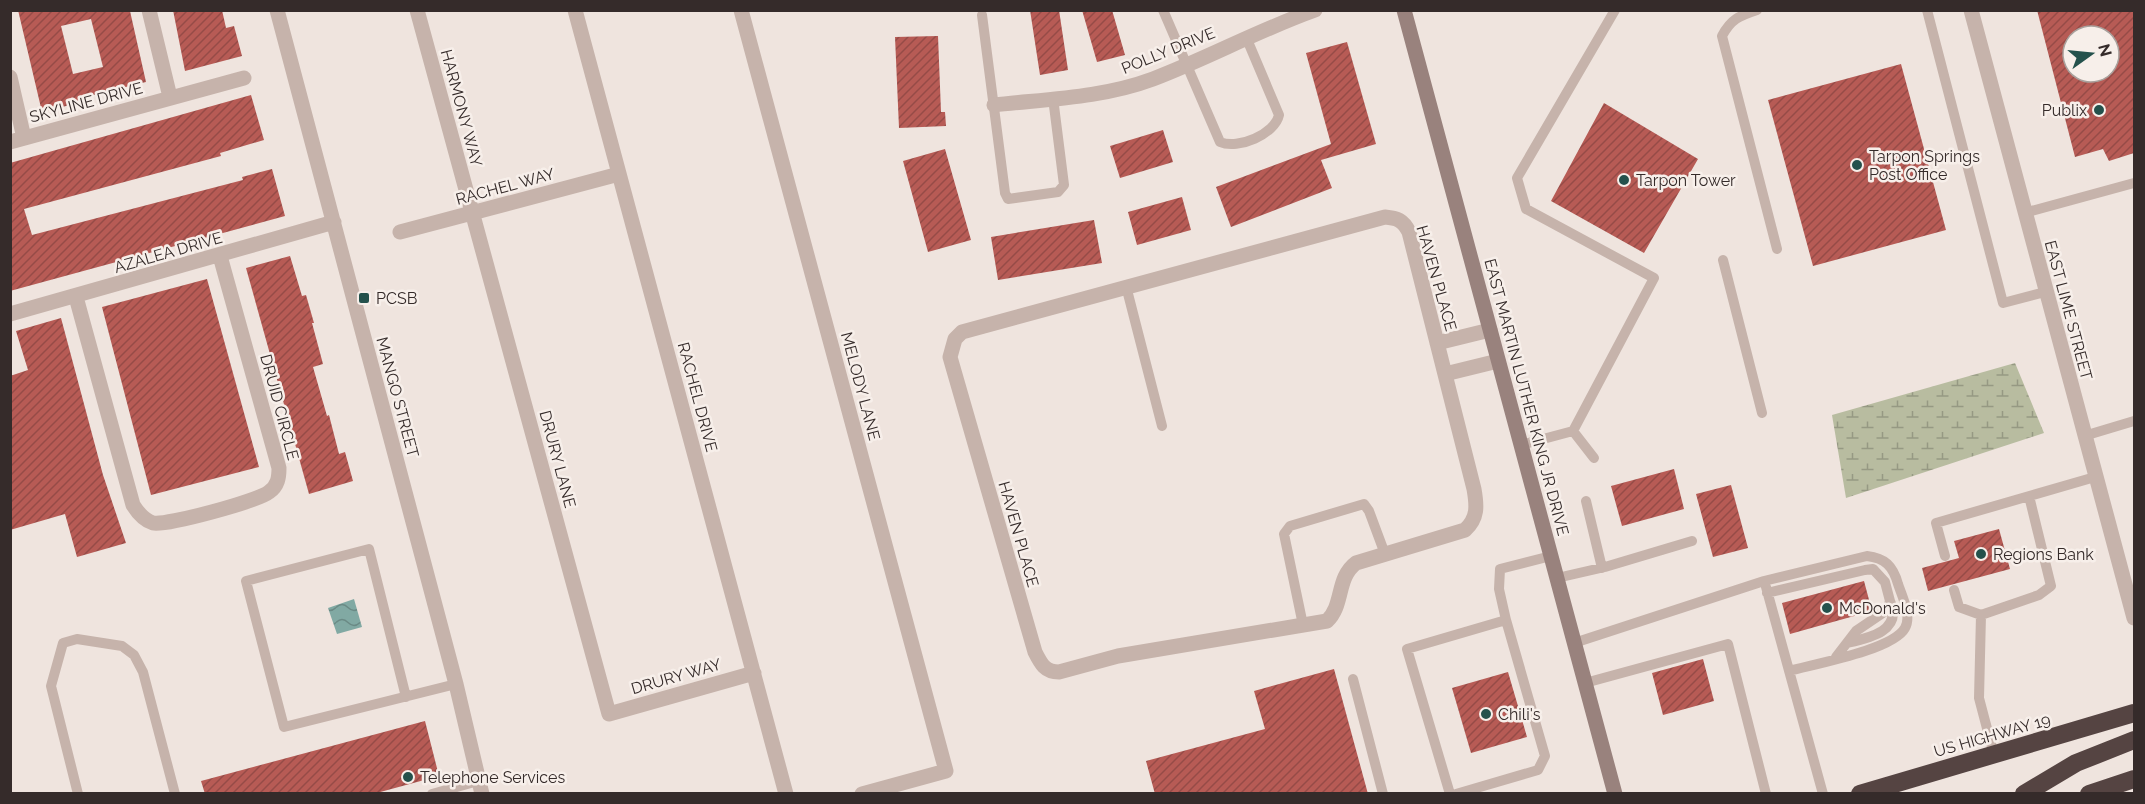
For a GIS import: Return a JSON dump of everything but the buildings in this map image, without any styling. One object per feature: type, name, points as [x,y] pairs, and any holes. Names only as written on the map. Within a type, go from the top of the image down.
[{"type":"highway","name":"US HIGHWAY 19","points":[[1860,794],[2134,713]]},
{"type":"highway","points":[[2024,794],[2076,763],[2134,740]]},
{"type":"highway","points":[[2089,794],[2134,780]]},
{"type":"street","points":[[149,10],[170,97]]},
{"type":"street","name":"MANGO STREET","points":[[277,10],[456,684],[480,787]]},
{"type":"street","name":"HARMONY WAY","points":[[417,10],[472,214]]},
{"type":"street","name":"RACHEL DRIVE","points":[[575,10],[786,794]]},
{"type":"street","name":"MELODY LANE","points":[[741,10],[946,771],[862,794]]},
{"type":"street","name":"POLLY DRIVE","points":[[994,105],[1109,91],[1152,79],[1246,37],[1315,10]]},
{"type":"street","name":"EAST MARTIN LUTHER KING JR DRIVE","points":[[1404,10],[1615,794]]},
{"type":"street","name":"EAST LIME STREET","points":[[1971,10],[2134,618]]},
{"type":"street","points":[[10,77],[17,140]]},
{"type":"street","name":"SKYLINE DRIVE","points":[[17,140],[244,78]]},
{"type":"street","name":"RACHEL WAY","points":[[400,232],[619,174]]},
{"type":"street","name":"DRURY LANE","points":[[472,214],[609,714]]},
{"type":"street","name":"HAVEN PLACE","points":[[1384,217],[1397,218],[1405,224],[1409,232],[1437,343],[1475,499],[1474,520],[1465,530],[1356,563],[1344,577],[1334,614],[1328,621],[1118,656],[1059,672],[1051,672],[1040,663],[950,357],[955,339],[962,332],[1384,217]]},
{"type":"street","name":"AZALEA DRIVE","points":[[10,314],[334,222]]},
{"type":"street","name":"DRUID CIRCLE","points":[[76,297],[133,505],[139,514],[147,520],[166,523],[261,497],[275,487],[279,478],[279,468],[220,256]]},
{"type":"street","points":[[1437,343],[1490,330]]},
{"type":"street","points":[[1445,374],[1498,361]]},
{"type":"street","name":"DRURY WAY","points":[[609,714],[753,673]]},
{"type":"lane","points":[[1163,10],[1220,142],[1228,146],[1271,130],[1279,115],[1246,37]]},
{"type":"lane","points":[[1521,445],[1573,431],[1654,278],[1526,209],[1517,178],[1615,10]]},
{"type":"lane","points":[[1757,10],[1736,16],[1728,24],[1722,36],[1777,249]]},
{"type":"lane","points":[[1927,10],[2003,303],[2045,292]]},
{"type":"lane","points":[[982,15],[1005,193],[1012,200],[1058,192],[1064,185],[1053,98]]},
{"type":"lane","points":[[2025,213],[2134,183]]},
{"type":"lane","points":[[1723,260],[1762,413]]},
{"type":"lane","points":[[1126,286],[1162,426]]},
{"type":"lane","points":[[2084,436],[2134,422]]},
{"type":"lane","points":[[1573,431],[1594,458]]},
{"type":"lane","points":[[1945,556],[1936,523],[2095,477]]},
{"type":"lane","points":[[1954,590],[1959,607],[1981,615],[2039,595],[2051,586],[2029,496]]},
{"type":"lane","points":[[1586,501],[1602,568]]},
{"type":"lane","points":[[1303,625],[1284,534],[1290,526],[1364,504],[1369,511],[1385,555]]},
{"type":"lane","points":[[1557,578],[1602,568],[1692,541]]},
{"type":"lane","points":[[406,697],[369,549],[246,581],[285,727],[406,697],[456,684]]},
{"type":"lane","points":[[1456,794],[1538,770],[1545,756],[1499,589],[1500,569],[1551,556]]},
{"type":"lane","points":[[1574,643],[1764,581],[1867,556],[1879,557],[1888,563],[1895,575],[1908,616],[1906,628],[1894,639],[1789,671]]},
{"type":"lane","points":[[1767,593],[1873,569],[1881,576],[1894,610],[1893,621],[1886,630],[1847,643]]},
{"type":"lane","points":[[1764,581],[1823,794]]},
{"type":"lane","points":[[1836,658],[1856,631],[1887,610],[1890,601]]},
{"type":"lane","points":[[1981,615],[1979,698],[1994,755]]},
{"type":"lane","points":[[1450,794],[1407,649],[1506,620]]},
{"type":"lane","points":[[78,794],[51,686],[63,644],[77,639],[122,646],[139,662],[175,794]]},
{"type":"lane","points":[[1585,683],[1728,644],[1766,794]]},
{"type":"lane","points":[[1353,679],[1383,794]]},
{"type":"lane","points":[[432,794],[480,787]]},
{"type":"green space","points":[[2015,363],[2044,433],[1846,498],[1832,415]]},
{"type":"water","points":[[354,599],[362,627],[337,634],[328,608]]},
{"type":"place","name":"Publix","points":[[2099,110]]},
{"type":"place","name":"Tarpon Springs Post Office","points":[[1857,165]]},
{"type":"place","name":"Tarpon Tower","points":[[1624,180]]},
{"type":"place","name":"PCSB","points":[[364,298]]},
{"type":"place","name":"Regions Bank","points":[[1981,554]]},
{"type":"place","name":"McDonald's","points":[[1827,608]]},
{"type":"place","name":"Chili's","points":[[1486,714]]},
{"type":"place","name":"Telephone Services","points":[[408,777]]}]
